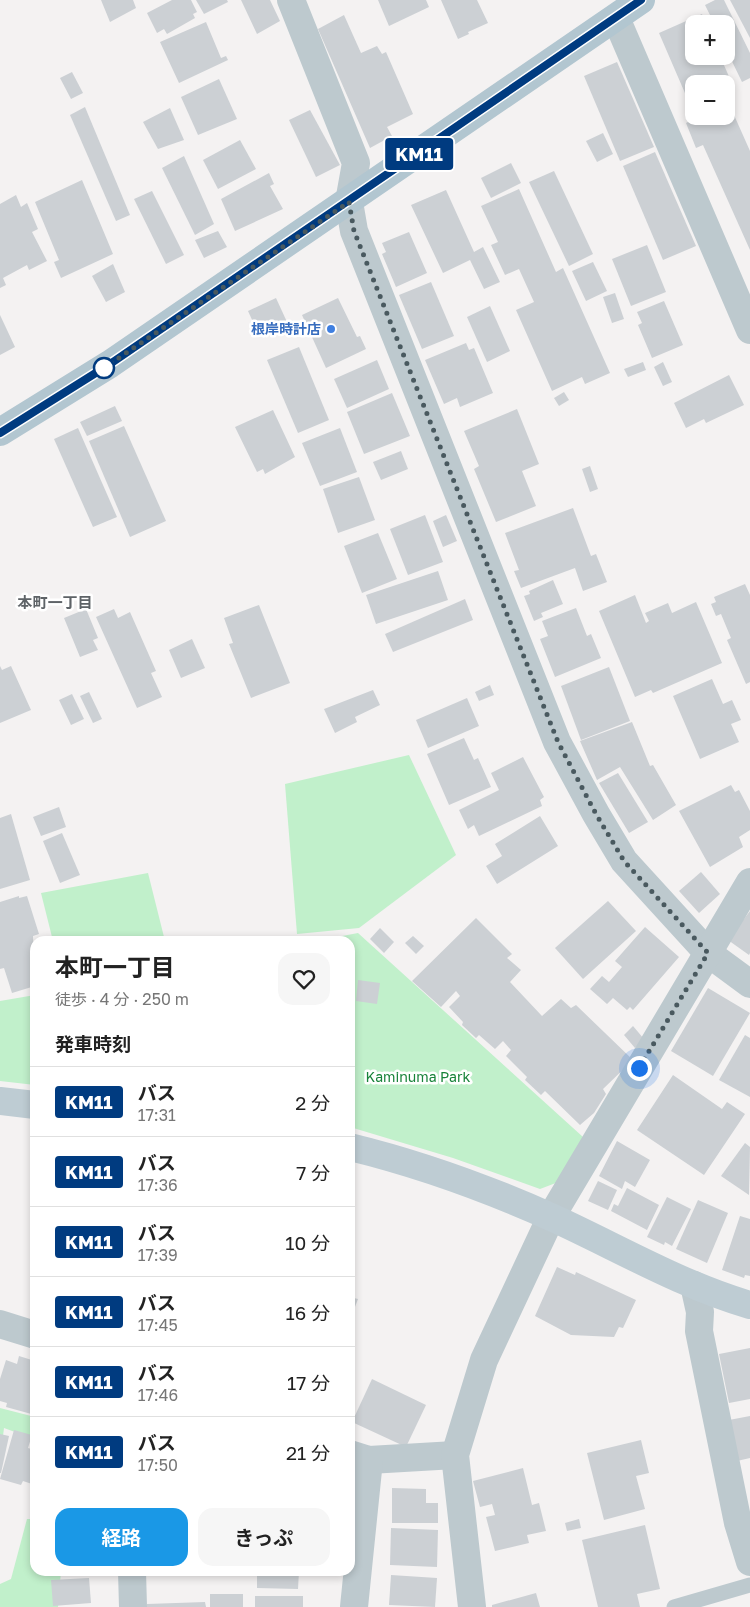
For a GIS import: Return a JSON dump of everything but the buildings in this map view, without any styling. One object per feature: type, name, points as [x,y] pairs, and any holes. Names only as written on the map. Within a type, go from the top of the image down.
[{"type":"main road","points":[[0,432],[110,364],[349,202],[641,0]]},
{"type":"street","points":[[291,0],[356,163],[349,202],[354,231],[558,742],[596,814],[624,861],[708,953],[750,984]]},
{"type":"street","points":[[616,18],[750,330]]},
{"type":"street","points":[[472,1607],[455,1455],[484,1360],[551,1217],[750,882]]},
{"type":"street","points":[[0,1101],[30,1104]]},
{"type":"street","points":[[355,1148],[455,1177],[551,1217],[694,1285],[750,1305]]},
{"type":"street","points":[[694,1285],[700,1312],[701,1341],[738,1524],[750,1562]]},
{"type":"street","points":[[0,1324],[30,1333]]},
{"type":"street","points":[[354,1607],[360,1457],[455,1455]]},
{"type":"street","points":[[132,1576],[133,1607]]},
{"type":"lane","points":[[674,1607],[750,1585]]},
{"type":"green space","points":[[409,755],[456,855],[359,928],[297,934],[285,784]]},
{"type":"green space","points":[[148,873],[164,936],[52,936],[41,893]]},
{"type":"green space","name":"Kaminuma Park","points":[[358,933],[583,1137],[561,1181],[540,1189],[453,1158],[355,1129],[355,936],[342,936]]},
{"type":"green space","points":[[30,996],[30,1084],[0,1081],[0,1001]]},
{"type":"green space","points":[[0,1408],[30,1416],[30,1438],[4,1428],[0,1460]]},
{"type":"green space","points":[[27,1519],[30,1519],[30,1576],[61,1576],[58,1607],[0,1607],[0,1584],[11,1579]]},
{"type":"bus line","name":"KM11","points":[[0,433],[110,364],[349,202],[641,0]]},
{"type":"place","name":"根岸時計店","points":[[331,329]]},
{"type":"district","name":"本町一丁目","points":[[55,603]]},
{"type":"route","points":[[104,368],[349,202],[354,231],[558,742],[596,814],[624,861],[708,953],[639,1068]]}]
